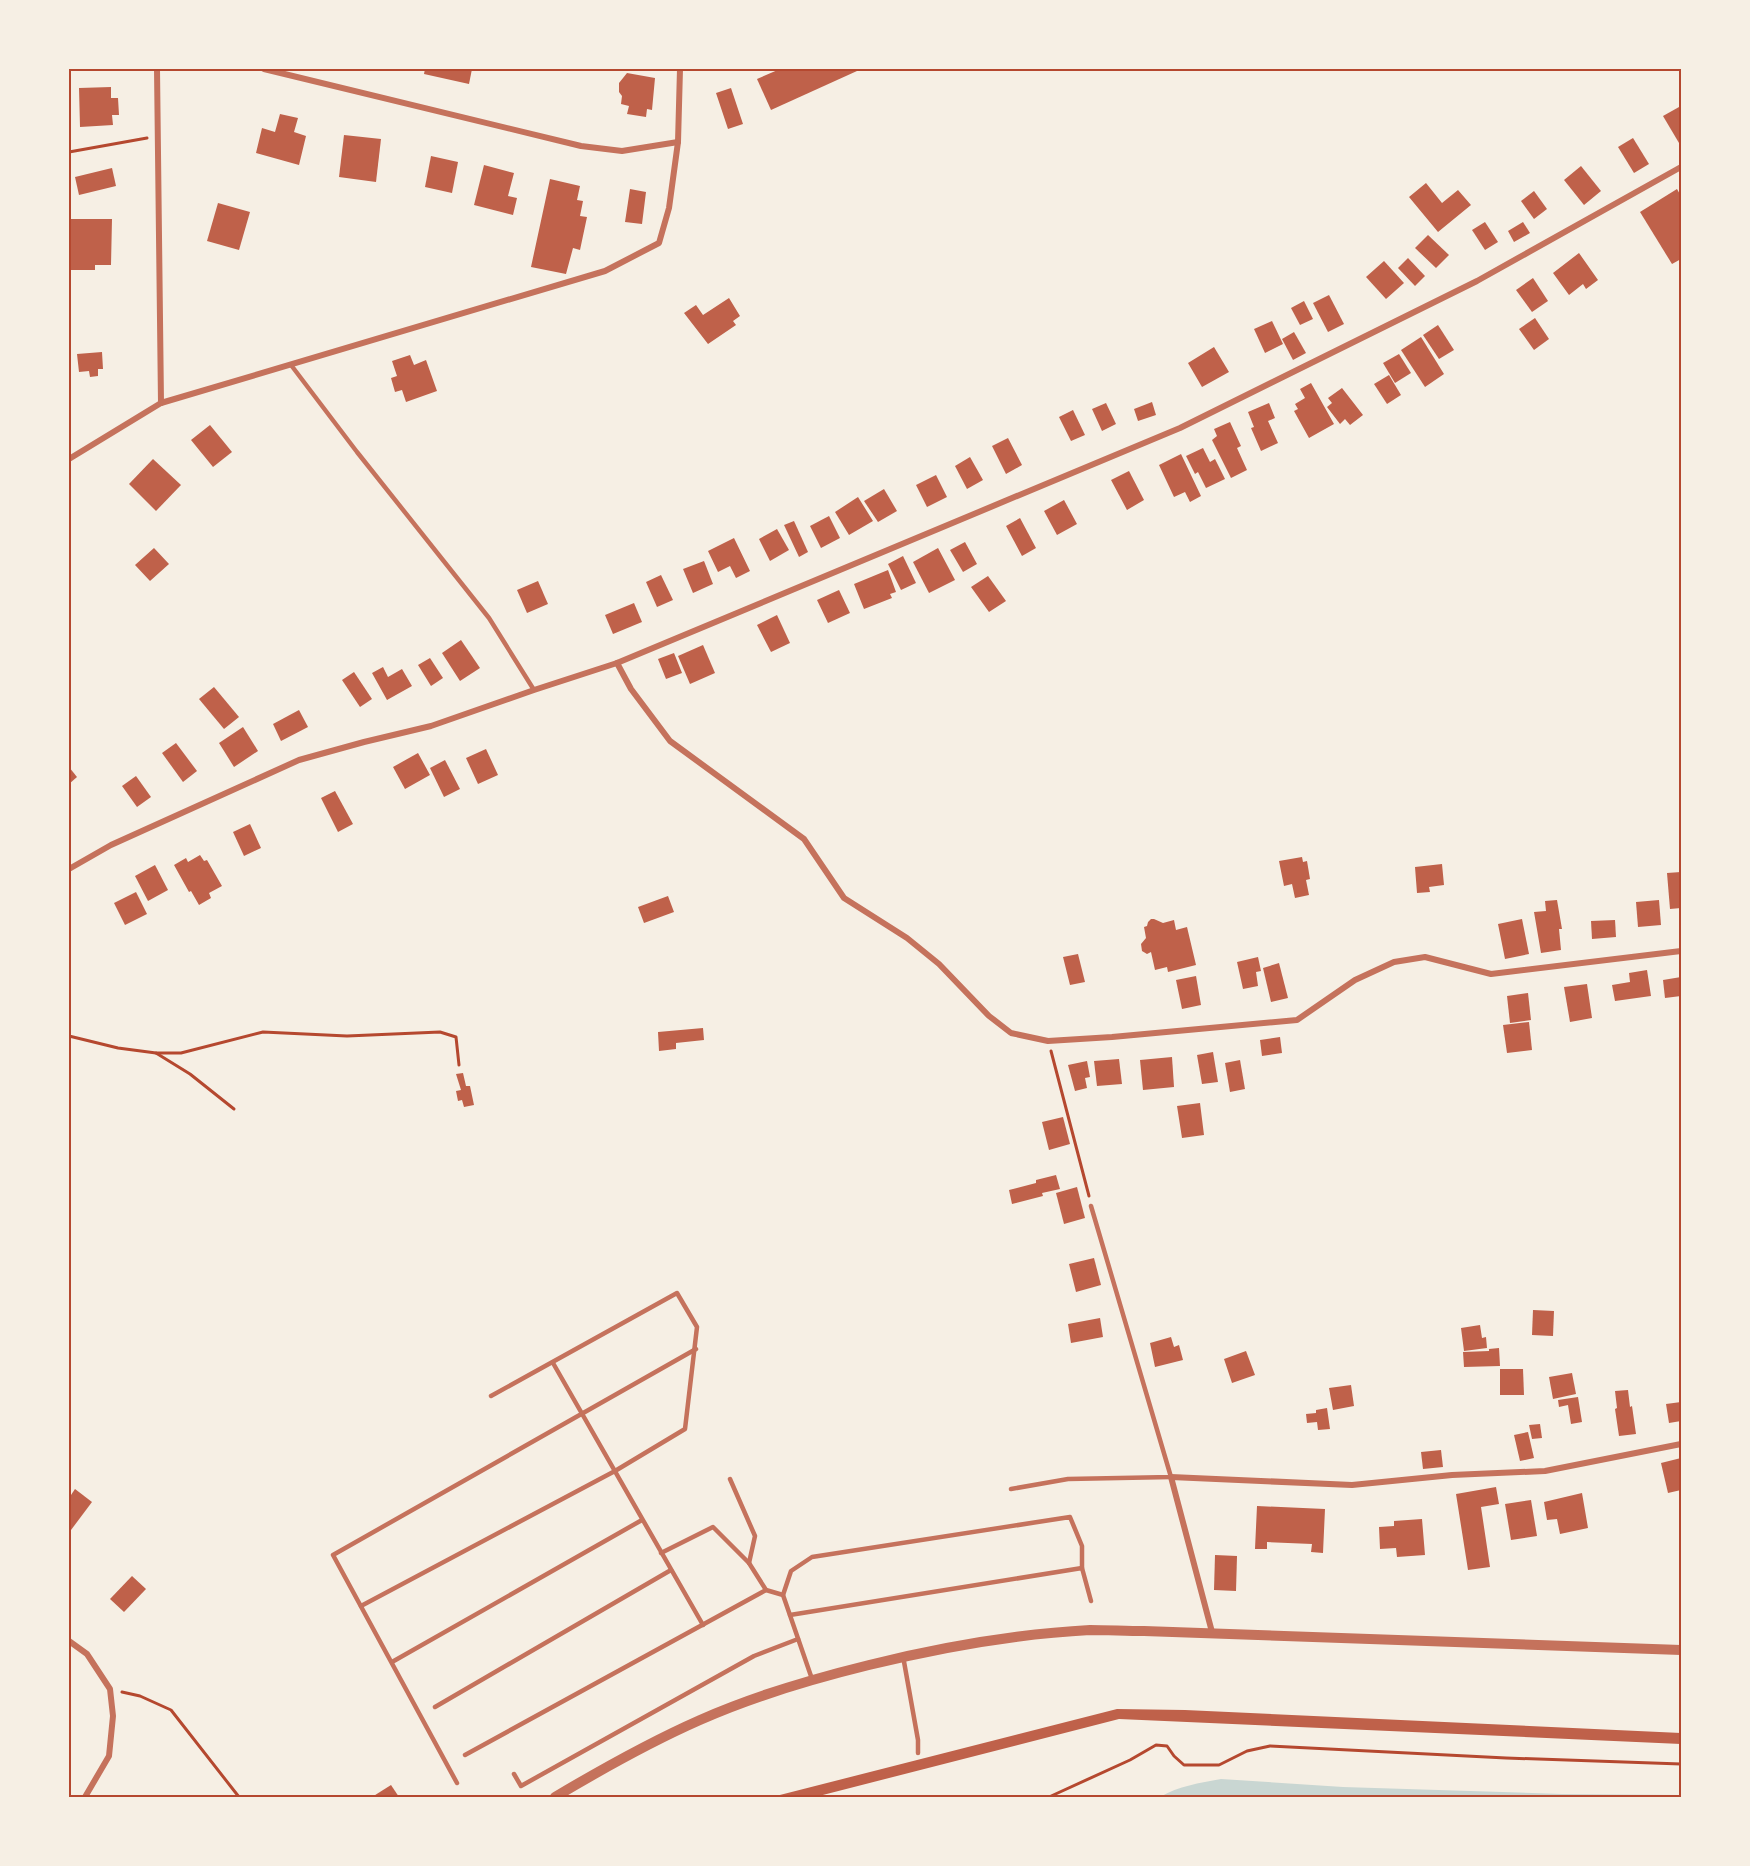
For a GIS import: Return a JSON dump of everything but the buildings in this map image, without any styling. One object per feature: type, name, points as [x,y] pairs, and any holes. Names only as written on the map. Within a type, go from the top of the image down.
[{"type":"street","points":[[157,69],[161,403]]},
{"type":"street","points":[[264,69],[581,146],[622,151],[678,142]]},
{"type":"street","points":[[69,459],[161,403],[605,271],[659,243],[669,207],[678,142],[680,69]]},
{"type":"street","points":[[69,869],[111,845],[299,760],[431,726],[617,663],[1180,428],[1477,281],[1681,167]]},
{"type":"street","points":[[617,663],[631,689],[670,741],[804,839],[844,898],[907,938],[939,964],[989,1016],[1011,1033],[1048,1041],[1226,1028],[1297,1020],[1355,980],[1394,962],[1425,957],[1491,974],[1681,951]]},
{"type":"street","points":[[1212,1632],[1171,1477],[1352,1485],[1452,1475],[1545,1471],[1681,1444]]},
{"type":"street","points":[[555,1797],[622,1758],[701,1720],[812,1679],[903,1656],[1024,1636],[1091,1630],[1212,1632],[1681,1650]]},
{"type":"street","points":[[69,1641],[87,1654],[110,1689],[113,1716],[110,1756],[85,1797]]},
{"type":"lane","points":[[291,365],[489,618],[534,690]]},
{"type":"lane","points":[[1011,1489],[1068,1479],[1171,1477],[1092,1206]]},
{"type":"lane","points":[[361,1606],[615,1471],[685,1429],[697,1327],[677,1293],[491,1396]]},
{"type":"lane","points":[[457,1783],[333,1555],[696,1349]]},
{"type":"lane","points":[[553,1363],[703,1625]]},
{"type":"lane","points":[[730,1479],[755,1536],[749,1563]]},
{"type":"lane","points":[[812,1679],[783,1595],[791,1571],[812,1557],[1070,1517],[1082,1546],[1082,1568],[1091,1601]]},
{"type":"lane","points":[[392,1662],[642,1520]]},
{"type":"lane","points":[[662,1553],[713,1527],[749,1563],[766,1590],[783,1595]]},
{"type":"lane","points":[[790,1615],[1082,1568]]},
{"type":"lane","points":[[435,1707],[672,1570]]},
{"type":"lane","points":[[465,1755],[766,1590]]},
{"type":"lane","points":[[514,1774],[521,1786],[754,1656],[798,1640]]},
{"type":"lane","points":[[903,1656],[918,1740],[918,1753]]},
{"type":"path","points":[[69,152],[158,136]]},
{"type":"path","points":[[69,1036],[118,1048],[156,1053],[181,1053],[263,1032],[347,1036],[440,1032],[456,1037],[459,1065]]},
{"type":"path","points":[[1048,1041],[1092,1206]]},
{"type":"path","points":[[156,1053],[189,1074],[234,1109]]},
{"type":"path","points":[[110,1689],[140,1695],[171,1710],[239,1797]]},
{"type":"path","points":[[1049,1797],[1130,1760],[1156,1745],[1167,1746],[1184,1765],[1219,1765],[1247,1751],[1270,1746],[1681,1764]]},
{"type":"shaded area","points":[[1221,1779],[1343,1787],[1562,1794],[1681,1795],[1681,1797],[1160,1797],[1182,1788]]}]
